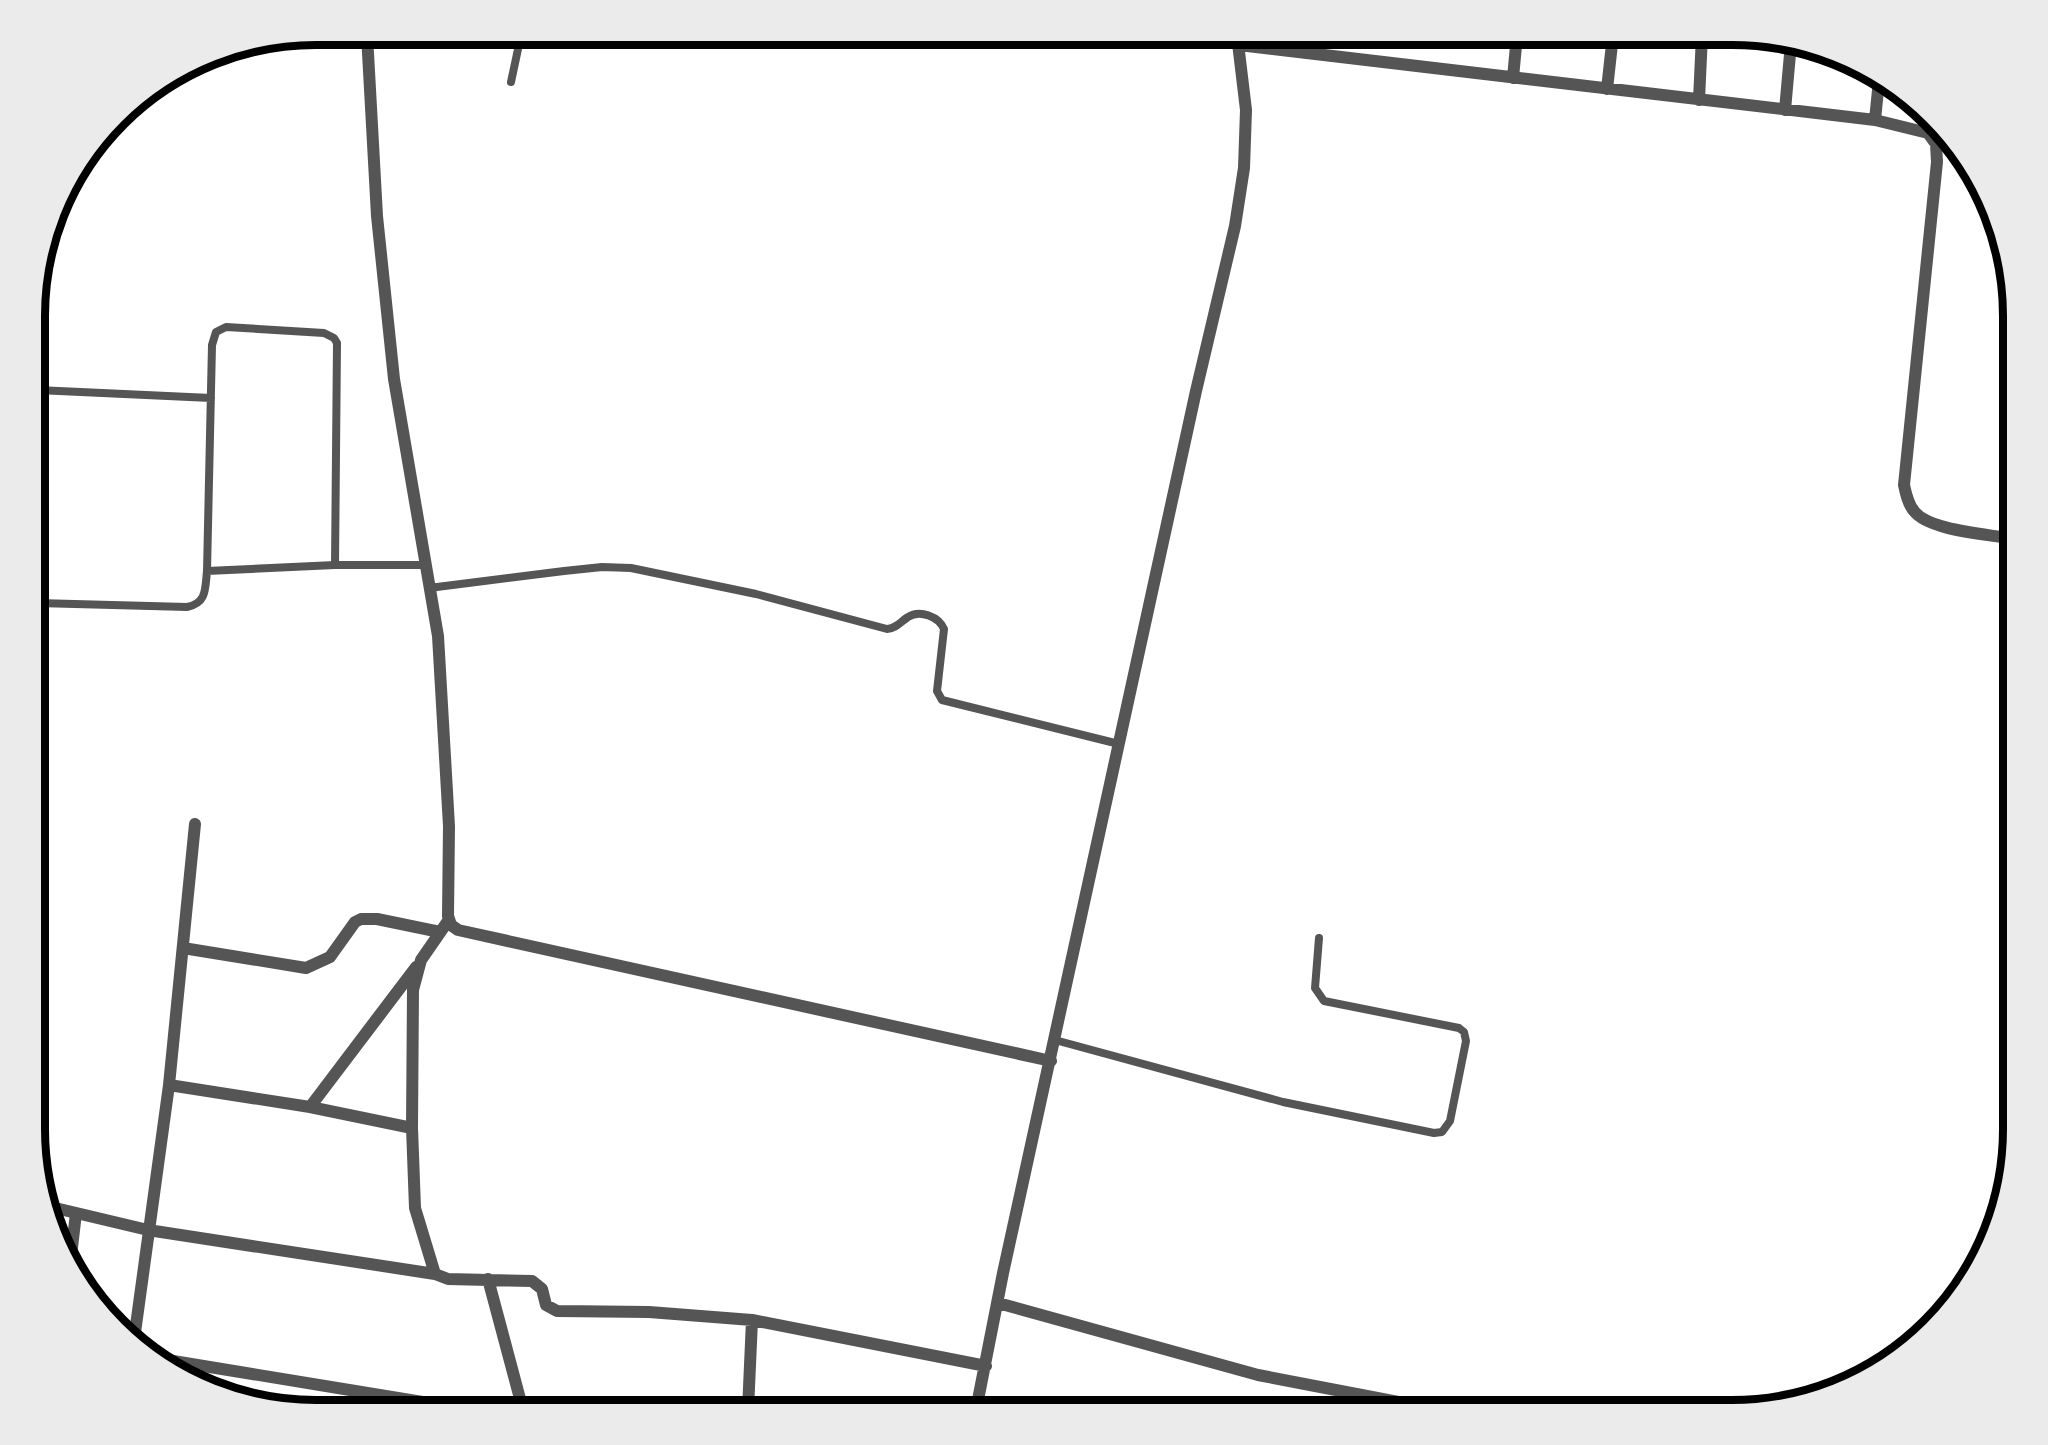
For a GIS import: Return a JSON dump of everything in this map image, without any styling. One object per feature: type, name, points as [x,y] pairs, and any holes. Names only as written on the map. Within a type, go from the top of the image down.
[{"type":"street","points":[[310,1107],[448,921],[449,826],[438,636],[394,379],[377,216],[368,45]]},
{"type":"street","points":[[978,1400],[1119,744],[1235,226],[1244,168],[1246,110],[1239,45]]},
{"type":"street","points":[[1274,45],[1513,78],[1875,120],[1933,134]]},
{"type":"street","points":[[1513,78],[1516,45]]},
{"type":"street","points":[[1608,89],[1612,45]]},
{"type":"street","points":[[1699,100],[1702,45]]},
{"type":"street","points":[[1785,110],[1790,51]]},
{"type":"street","points":[[1875,120],[1878,88]]},
{"type":"street","points":[[1934,135],[1937,162],[1904,485],[1906,498],[1914,512],[1927,521],[2003,536]]},
{"type":"street","points":[[135,1331],[168,1085],[195,824]]},
{"type":"street","points":[[183,948],[306,968],[330,957],[354,922],[361,919],[377,919],[440,932]]},
{"type":"street","points":[[448,921],[458,930],[978,1047],[1051,1061]]},
{"type":"street","points":[[421,960],[413,990],[412,1128],[415,1208],[435,1275]]},
{"type":"street","points":[[168,1085],[310,1107],[412,1128]]},
{"type":"street","points":[[57,1209],[148,1230],[435,1275],[448,1279],[526,1280],[538,1284],[546,1305],[557,1311],[649,1311],[752,1320],[986,1366]]},
{"type":"street","points":[[72,1247],[76,1213]]},
{"type":"street","points":[[488,1279],[519,1400]]},
{"type":"street","points":[[998,1303],[1258,1375],[1388,1400]]},
{"type":"street","points":[[748,1400],[752,1320]]},
{"type":"street","points":[[176,1362],[405,1400]]},
{"type":"lane","points":[[511,82],[520,45]]},
{"type":"lane","points":[[45,603],[187,607],[201,602],[204,596],[207,571],[213,336],[220,329],[324,333],[334,338],[338,356],[335,565]]},
{"type":"lane","points":[[45,390],[211,398]]},
{"type":"lane","points":[[207,571],[335,565],[425,566]]},
{"type":"lane","points":[[429,588],[564,571],[631,568],[756,594],[887,629],[898,626],[912,615],[935,617],[944,629],[937,691],[946,703],[1119,744]]},
{"type":"lane","points":[[1055,1040],[1283,1102],[1434,1133],[1442,1132],[1450,1121],[1466,1041],[1464,1032],[1459,1028],[1324,1001],[1315,988],[1319,938]]}]
